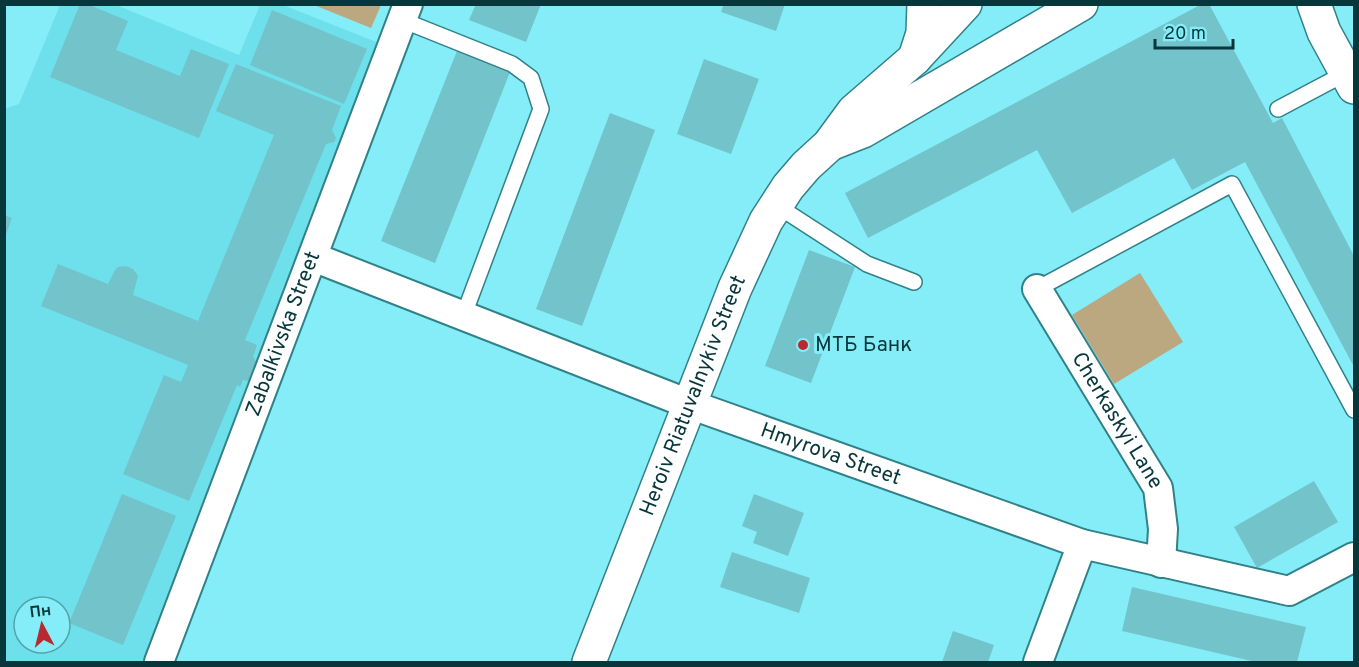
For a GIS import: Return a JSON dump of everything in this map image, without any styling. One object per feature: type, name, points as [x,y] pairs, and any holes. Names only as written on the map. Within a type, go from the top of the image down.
[{"type":"street","points":[[914,59],[923,33],[924,4]]},
{"type":"street","name":"Heroiv Riatuvalnykiv Street","points":[[590,663],[735,288],[766,221],[806,166],[829,144],[854,111],[914,59],[965,4]]},
{"type":"street","name":"Heroiv Riatuvalnykiv Street","points":[[829,144],[863,131],[1081,4]]},
{"type":"street","points":[[1303,4],[1319,18],[1350,80]]},
{"type":"street","name":"Zabalkivska Street","points":[[167,660],[313,257],[405,12]]},
{"type":"street","name":"Hmyrova Street","points":[[313,257],[689,404],[1082,544],[1289,591],[1354,557]]},
{"type":"street","name":"Cherkaskyi Lane","points":[[1037,289],[1158,488],[1163,529],[1161,563]]},
{"type":"street","points":[[1038,663],[1082,544]]},
{"type":"lane","points":[[405,12],[512,64],[531,78],[541,108],[463,317]]},
{"type":"lane","points":[[1278,109],[1350,80]]},
{"type":"lane","points":[[1037,289],[1232,184],[1354,410]]},
{"type":"lane","points":[[776,205],[867,264],[914,282]]},
{"type":"shaded area","points":[[60,5],[116,5],[239,55],[260,5],[283,5],[379,43],[143,662],[5,662],[4,109],[19,104]]},
{"type":"shaded area","points":[[314,5],[381,5],[371,28]]},
{"type":"shaded area","points":[[1140,273],[1183,342],[1114,384],[1072,315]]},
{"type":"building","points":[[80,4],[87,4],[128,21],[116,50],[180,76],[191,49],[229,64],[199,138],[50,77]]},
{"type":"building","points":[[476,4],[541,4],[526,42],[469,20]]},
{"type":"building","points":[[724,4],[785,4],[776,31],[721,12]]},
{"type":"building","points":[[1202,4],[1209,4],[1273,123],[1282,118],[1354,256],[1354,367],[1245,162],[1192,190],[1174,158],[1072,213],[1037,150],[868,238],[845,193]]},
{"type":"building","points":[[272,10],[367,49],[344,104],[250,65]]},
{"type":"building","points":[[457,51],[510,72],[435,263],[381,241]]},
{"type":"building","points":[[704,59],[759,79],[731,154],[677,134]]},
{"type":"building","points":[[236,64],[341,106],[332,130],[336,138],[334,142],[326,144],[245,340],[257,345],[253,357],[259,366],[254,378],[248,381],[243,380],[240,387],[237,385],[189,501],[123,474],[164,375],[181,382],[188,365],[41,306],[58,264],[108,284],[118,267],[126,266],[133,269],[138,276],[133,295],[198,321],[274,135],[216,111]]},
{"type":"building","points":[[610,113],[655,130],[582,326],[536,309]]},
{"type":"building","points":[[4,215],[12,218],[5,237],[4,237]]},
{"type":"building","points":[[809,250],[855,267],[811,383],[765,366]]},
{"type":"building","points":[[1314,481],[1338,522],[1257,568],[1234,527]]},
{"type":"building","points":[[122,494],[176,516],[123,645],[72,624],[72,616]]},
{"type":"building","points":[[754,494],[804,513],[788,556],[753,543],[757,532],[742,526]]},
{"type":"building","points":[[732,552],[810,578],[799,613],[720,587]]},
{"type":"building","points":[[1132,587],[1306,627],[1297,662],[1256,662],[1122,631]]},
{"type":"building","points":[[953,631],[994,645],[988,662],[942,662]]},
{"type":"place","name":"МТБ Банк","points":[[803,345]]}]
